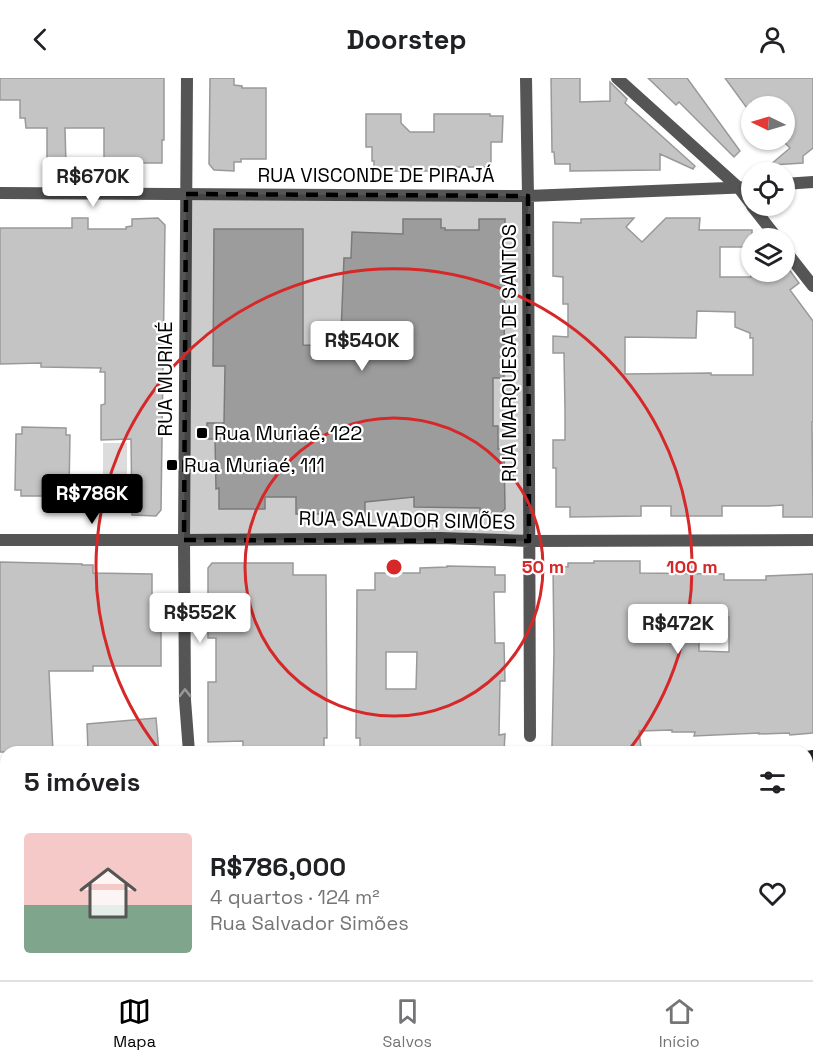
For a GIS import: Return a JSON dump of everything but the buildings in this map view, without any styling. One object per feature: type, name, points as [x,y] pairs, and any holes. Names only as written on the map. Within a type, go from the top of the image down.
[{"type":"street","name":"RUA MURIAÉ","points":[[188,78],[184,540],[185,700],[189,746]]},
{"type":"street","name":"RUA MARQUESA DE SANTOS","points":[[526,78],[530,736]]},
{"type":"street","points":[[617,78],[741,185]]},
{"type":"street","points":[[795,183],[813,182]]},
{"type":"street","name":"RUA VISCONDE DE PIRAJÁ","points":[[0,193],[528,196],[741,188]]},
{"type":"street","points":[[760,216],[769,228]]},
{"type":"street","points":[[795,263],[813,286]]},
{"type":"street","name":"RUA SALVADOR SIMÕES","points":[[0,540],[440,537],[529,541],[813,540]]},
{"type":"highlighted area","points":[[186,194],[528,196],[529,541],[184,540]]},
{"type":"shaded area","points":[[103,443],[127,443],[127,489],[103,489]]},
{"type":"place","name":"Rua Muriaé, 122","points":[[202,433]]},
{"type":"place","name":"Rua Muriaé, 111","points":[[172,465]]}]
